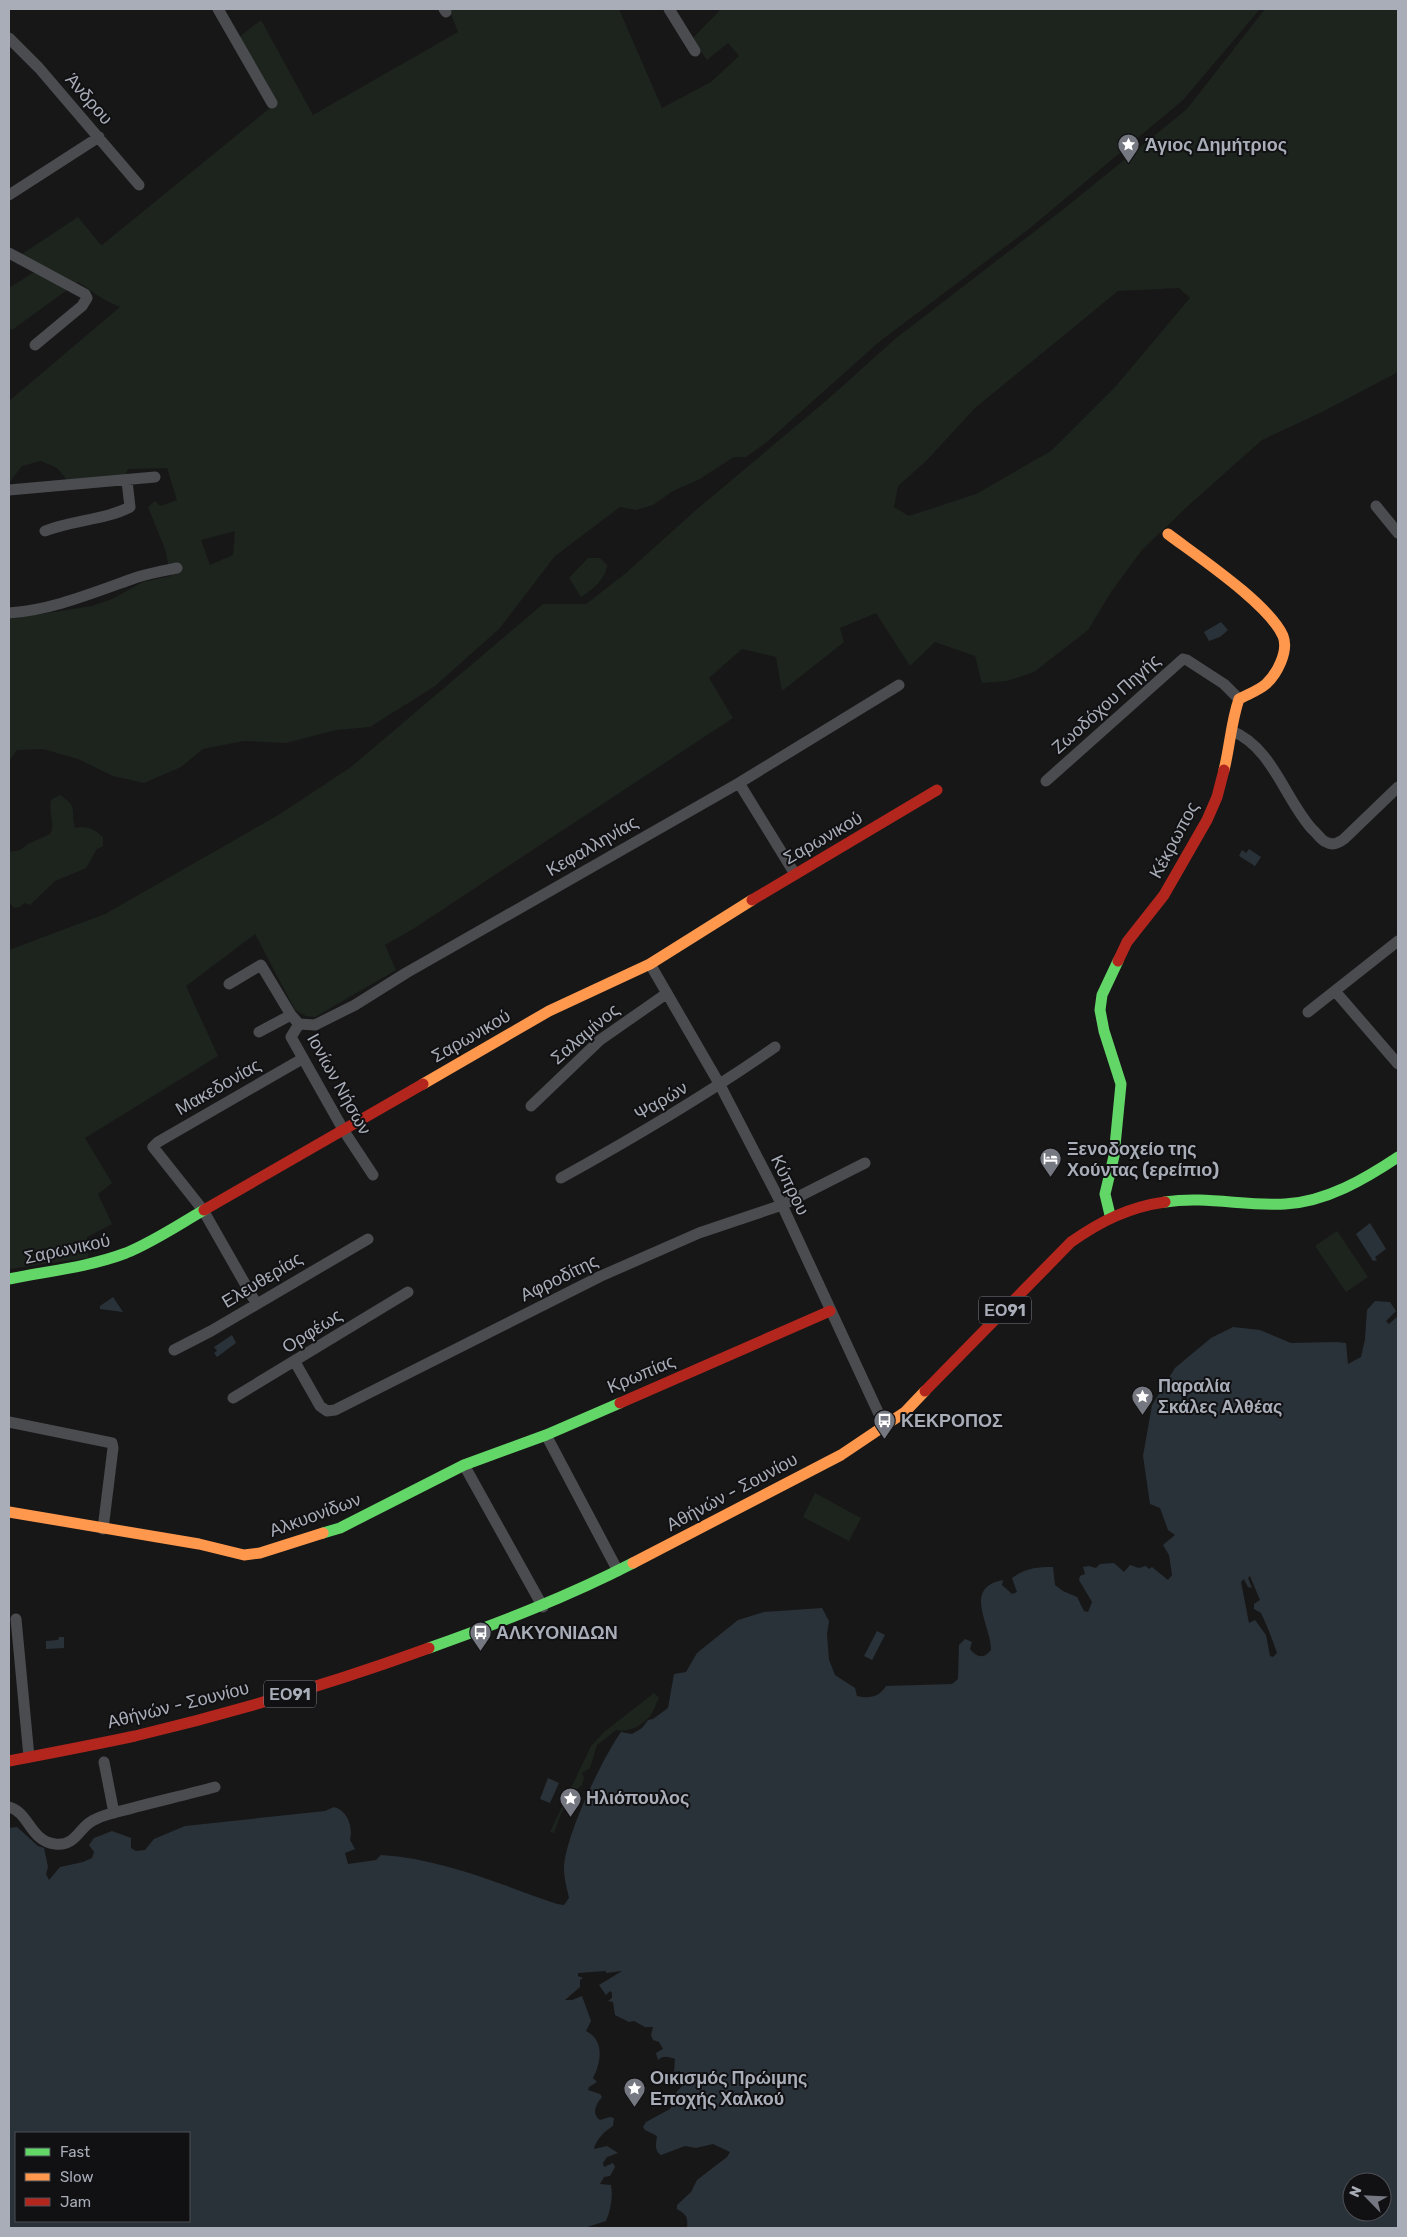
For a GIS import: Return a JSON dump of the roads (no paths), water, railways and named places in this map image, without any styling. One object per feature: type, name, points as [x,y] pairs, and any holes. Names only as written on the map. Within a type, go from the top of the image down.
[{"type":"street","points":[[218,9],[272,103]]},
{"type":"street","points":[[669,9],[695,51]]},
{"type":"street","name":"Άνδρου","points":[[9,38],[39,68],[139,186]]},
{"type":"street","points":[[9,195],[99,137]]},
{"type":"street","points":[[9,253],[85,294],[87,298],[82,306],[35,345]]},
{"type":"street","points":[[9,490],[155,478]]},
{"type":"street","points":[[45,531],[64,524],[98,517],[130,507],[127,481]]},
{"type":"street","points":[[1376,506],[1398,533]]},
{"type":"street","points":[[1168,534],[1234,585],[1276,623],[1284,638],[1284,654],[1271,679],[1256,693],[1239,699]]},
{"type":"street","points":[[9,613],[24,612],[87,596],[134,578],[177,568]]},
{"type":"street","name":"Ζωοδόχου Πηγής","points":[[1046,781],[1182,659],[1187,660],[1219,681],[1239,699]]},
{"type":"street","name":"Κεφαλληνίας","points":[[258,1032],[295,1020],[315,1025],[355,1005],[406,973],[739,783],[898,685]]},
{"type":"street","name":"Κέκρωπος","points":[[1110,1215],[1106,1194],[1116,1136],[1121,1084],[1104,1031],[1100,1010],[1102,995],[1128,942],[1164,895],[1207,820],[1216,797],[1232,732],[1234,713],[1239,699]]},
{"type":"street","points":[[1232,732],[1249,740],[1260,752],[1303,819],[1324,842],[1330,844],[1337,844],[1344,839],[1398,787]]},
{"type":"street","points":[[739,783],[795,874]]},
{"type":"street","name":"Σαρωνικού","points":[[9,1279],[100,1263],[122,1256],[344,1131],[549,1011],[650,964],[729,913],[937,790]]},
{"type":"street","points":[[1308,1012],[1370,966],[1398,941]]},
{"type":"street","name":"Κύπρου","points":[[650,964],[720,1085],[782,1205],[885,1427]]},
{"type":"street","points":[[230,984],[261,965],[295,1020]]},
{"type":"street","points":[[1335,991],[1398,1064]]},
{"type":"street","name":"Σαλαμίνος","points":[[531,1106],[600,1040],[666,994]]},
{"type":"street","name":"Ιονίων Νήσων","points":[[295,1020],[291,1037],[302,1059],[344,1131],[373,1175]]},
{"type":"street","name":"Ψαρών","points":[[561,1178],[661,1122],[720,1085],[775,1047]]},
{"type":"street","name":"Μακεδονίας","points":[[202,1210],[153,1148],[158,1142],[302,1059]]},
{"type":"street","name":"Αθήνών - Σουνίου","points":[[9,1761],[159,1730],[340,1680],[542,1606],[618,1571],[841,1455],[885,1427],[905,1412],[1071,1242],[1097,1222],[1110,1215],[1132,1207],[1166,1201],[1285,1204],[1300,1202],[1326,1195],[1351,1185],[1370,1176],[1398,1157]]},
{"type":"street","name":"Αφροδίτης","points":[[295,1362],[320,1406],[327,1411],[335,1410],[602,1276],[699,1233],[782,1205],[865,1163]]},
{"type":"street","points":[[202,1210],[256,1303]]},
{"type":"street","name":"Ελευθερίας","points":[[174,1350],[211,1331],[368,1239]]},
{"type":"street","name":"Ορφέως","points":[[234,1398],[408,1292]]},
{"type":"street","name":"Κρωπίας","points":[[464,1465],[546,1435],[830,1311]]},
{"type":"street","points":[[9,1422],[112,1443],[113,1448],[103,1528]]},
{"type":"street","points":[[546,1435],[618,1571]]},
{"type":"street","points":[[464,1465],[542,1606]]},
{"type":"street","name":"Αλκυονίδων","points":[[9,1512],[199,1544],[244,1555],[260,1553],[340,1528],[464,1465]]},
{"type":"street","points":[[16,1620],[29,1757]]},
{"type":"street","points":[[104,1762],[114,1813]]},
{"type":"street","points":[[9,1807],[19,1812],[32,1831],[40,1838],[47,1842],[61,1844],[73,1840],[94,1819],[215,1787]]},
{"type":"place","name":"Άγιος Δημήτριος","points":[[1129,164]]},
{"type":"place","name":"Ξενοδοχείο της Χούντας (ερείπιο)","points":[[1051,1178]]},
{"type":"place","name":"Παραλία Σκάλες Αλθέας","points":[[1142,1415]]},
{"type":"place","name":"ΚΕΚΡΟΠΟΣ","points":[[885,1440]]},
{"type":"place","name":"ΑΛΚΥΟΝΙΔΩΝ","points":[[480,1652]]},
{"type":"place","name":"Ηλιόπουλος","points":[[570,1817]]},
{"type":"place","name":"Οικισμός Πρώιμης Εποχής Χαλκού","points":[[634,2107]]}]
